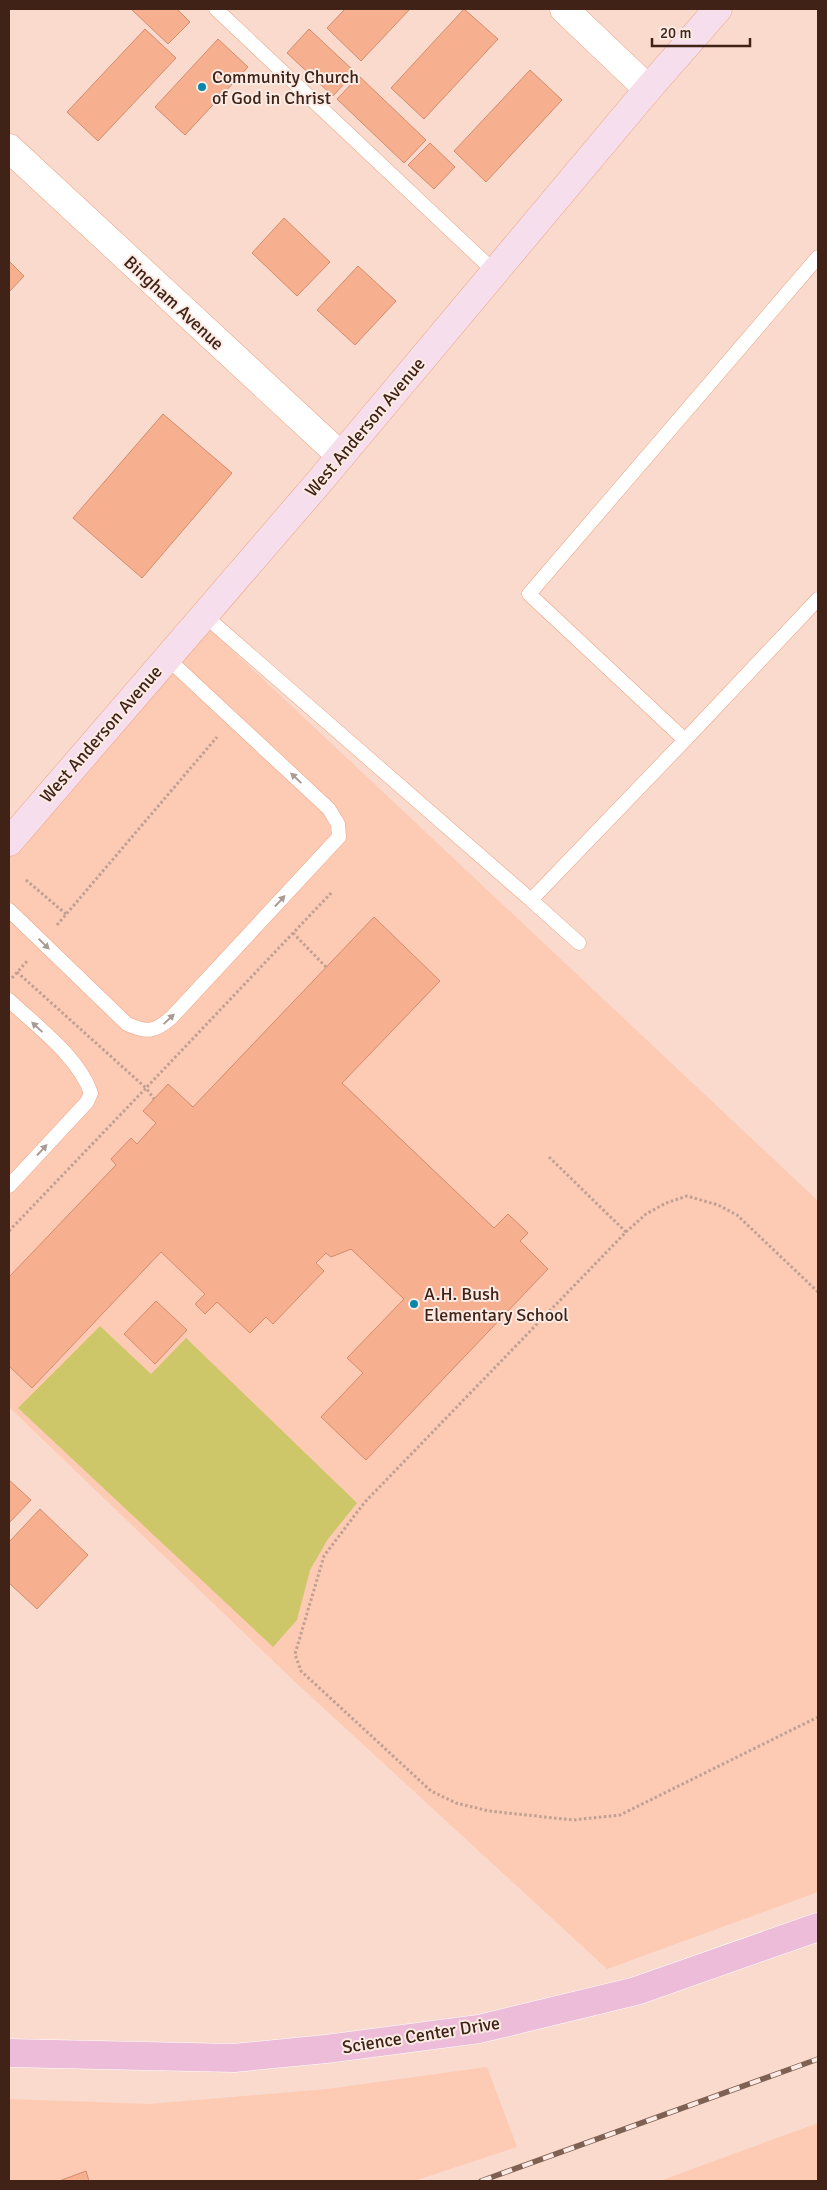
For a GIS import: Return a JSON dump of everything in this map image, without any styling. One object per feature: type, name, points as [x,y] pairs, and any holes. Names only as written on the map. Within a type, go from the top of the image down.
[{"type":"main road","name":"Science Center Drive","points":[[9,2053],[234,2058],[326,2050],[479,2029],[636,1991],[818,1927]]},
{"type":"street","points":[[564,9],[648,88]]},
{"type":"street","name":"West Anderson Avenue","points":[[12,830],[167,658],[341,456],[496,273],[648,88],[718,9]]},
{"type":"street","name":"Bingham Avenue","points":[[9,148],[341,456]]},
{"type":"lane","points":[[216,9],[496,273]]},
{"type":"lane","points":[[685,740],[529,594],[818,257]]},
{"type":"lane","points":[[531,900],[818,599]]},
{"type":"lane","points":[[204,615],[579,943]]},
{"type":"lane","points":[[9,910],[127,1024],[143,1031],[158,1029],[171,1018],[339,837],[338,824],[329,809],[167,658]]},
{"type":"lane","points":[[9,1000],[71,1059],[86,1078],[91,1094],[87,1102],[9,1186]]},
{"type":"path","points":[[9,982],[218,737]]},
{"type":"path","points":[[26,880],[66,914]]},
{"type":"path","points":[[293,933],[326,967]]},
{"type":"path","points":[[9,1231],[146,1088],[154,1099]]},
{"type":"path","points":[[549,1157],[626,1232]]},
{"type":"path","points":[[818,1292],[737,1215],[718,1205],[687,1196],[666,1203],[646,1214],[626,1232],[364,1503],[324,1556],[295,1654],[301,1671],[431,1791],[456,1803],[489,1811],[573,1820],[620,1815],[818,1717]]},
{"type":"shaded area","name":"A.H. Bush Elementary School","points":[[200,620],[818,1201],[818,1892],[607,1969],[292,1679],[9,1407],[9,842]]},
{"type":"shaded area","points":[[100,1326],[151,1374],[186,1338],[357,1503],[328,1539],[310,1570],[297,1620],[273,1647],[18,1408]]},
{"type":"shaded area","points":[[487,2067],[517,2147],[414,2181],[9,2181],[9,2099],[149,2104],[327,2089]]},
{"type":"shaded area","points":[[818,2123],[818,2181],[660,2181]]},
{"type":"building","points":[[131,9],[177,9],[190,22],[168,44]]},
{"type":"building","points":[[345,9],[410,9],[361,61],[327,28]]},
{"type":"building","points":[[464,9],[498,39],[424,119],[391,88]]},
{"type":"building","points":[[145,29],[176,58],[98,141],[67,112]]},
{"type":"building","points":[[309,29],[355,72],[333,96],[287,53]]},
{"type":"building","name":"Community Church of God in Christ","points":[[218,39],[248,67],[185,135],[155,107]]},
{"type":"building","points":[[530,70],[562,100],[486,182],[454,151]]},
{"type":"building","points":[[359,76],[426,140],[404,163],[337,99]]},
{"type":"building","points":[[430,143],[455,167],[434,189],[408,165]]},
{"type":"building","points":[[284,218],[330,262],[297,296],[252,253]]},
{"type":"building","points":[[9,261],[24,276],[9,292]]},
{"type":"building","points":[[358,266],[396,301],[355,345],[317,310]]},
{"type":"building","points":[[163,414],[232,473],[142,578],[73,518]]},
{"type":"building","points":[[374,917],[440,981],[342,1083],[494,1228],[508,1214],[528,1233],[520,1241],[548,1269],[366,1460],[321,1417],[363,1373],[347,1358],[404,1299],[351,1249],[331,1257],[326,1253],[316,1263],[324,1271],[273,1324],[266,1317],[250,1333],[217,1302],[205,1314],[195,1304],[205,1294],[161,1252],[32,1388],[9,1366],[9,1277],[116,1165],[111,1159],[131,1138],[137,1144],[156,1123],[143,1111],[168,1084],[193,1107]]},
{"type":"building","points":[[156,1301],[187,1330],[155,1364],[124,1334]]},
{"type":"building","points":[[9,1480],[31,1500],[9,1523]]},
{"type":"building","points":[[40,1509],[88,1555],[37,1609],[9,1583],[9,1542]]},
{"type":"building","points":[[86,2171],[89,2181],[59,2181]]},
{"type":"railway","points":[[481,2181],[818,2059]]},
{"type":"place","name":"Community Church of God in Christ","points":[[202,87]]},
{"type":"place","name":"A.H. Bush Elementary School","points":[[414,1304]]}]
